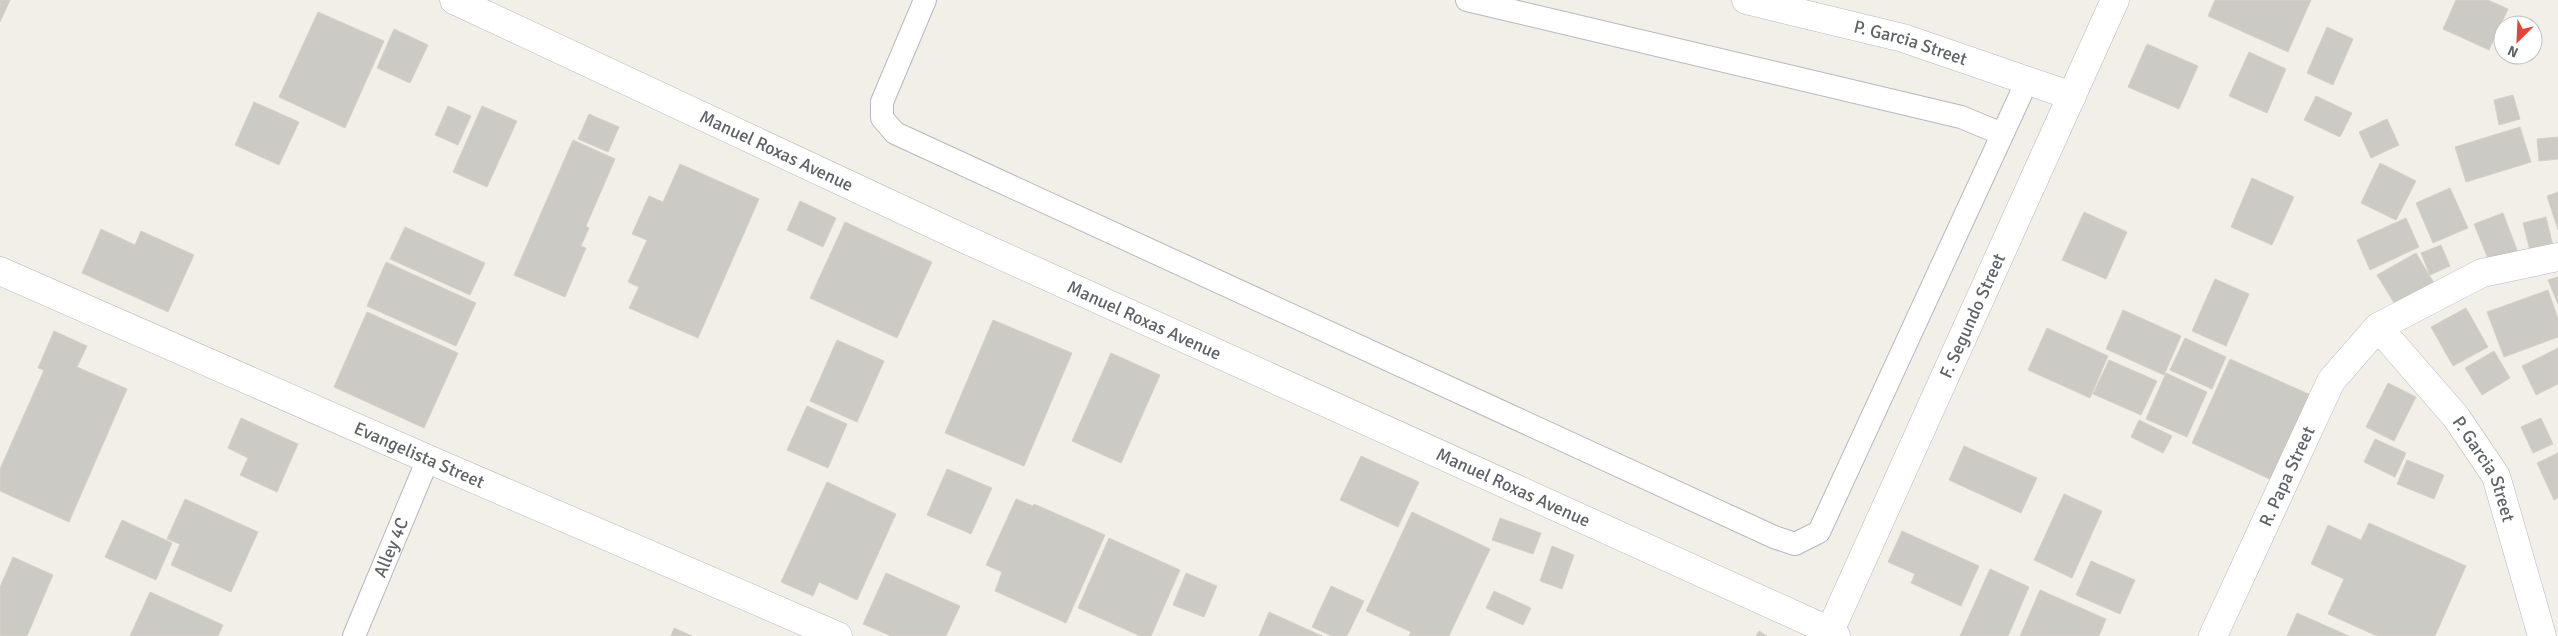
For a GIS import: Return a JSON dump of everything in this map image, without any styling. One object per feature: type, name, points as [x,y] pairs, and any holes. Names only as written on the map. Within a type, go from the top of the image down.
[{"type":"street","name":"Manuel Roxas Avenue","points":[[454,0],[967,240],[1833,634]]},
{"type":"street","name":"P. Garcia Street","points":[[1746,0],[1903,38],[2072,96]]},
{"type":"street","name":"F. Segundo Street","points":[[1833,634],[2115,0]]},
{"type":"street","points":[[2378,326],[2482,273],[2558,258]]},
{"type":"street","name":"Evangelista Street","points":[[0,271],[838,636]]},
{"type":"street","name":"P. Garcia Street","points":[[2378,326],[2456,417],[2496,476],[2542,636]]},
{"type":"street","name":"R. Papa Street","points":[[2213,636],[2331,381],[2378,326]]},
{"type":"lane","points":[[926,0],[882,102],[882,118],[895,133],[1774,537],[1795,544],[1819,532],[2027,81]]},
{"type":"lane","points":[[1467,0],[1961,117],[2002,134]]},
{"type":"lane","name":"Alley 4C","points":[[354,636],[428,459]]},
{"type":"building","points":[[0,0],[10,0],[0,22]]},
{"type":"building","points":[[2215,0],[2311,0],[2288,52],[2208,16]]},
{"type":"building","points":[[2456,0],[2488,0],[2508,9],[2505,15],[2493,15],[2493,41],[2489,50],[2443,29]]},
{"type":"building","points":[[318,12],[384,41],[345,128],[279,97]]},
{"type":"building","points":[[2327,27],[2353,39],[2333,85],[2307,73]]},
{"type":"building","points":[[394,29],[428,45],[410,83],[377,68]]},
{"type":"building","points":[[2147,44],[2198,66],[2179,109],[2128,87]]},
{"type":"building","points":[[2249,52],[2286,69],[2267,113],[2229,96]]},
{"type":"building","points":[[2513,95],[2520,119],[2499,125],[2494,100]]},
{"type":"building","points":[[2316,96],[2352,113],[2340,137],[2304,120]]},
{"type":"building","points":[[254,102],[299,122],[279,165],[235,145]]},
{"type":"building","points":[[448,106],[471,116],[458,145],[435,135]]},
{"type":"building","points":[[482,106],[517,121],[487,187],[453,172]]},
{"type":"building","points":[[589,114],[619,127],[608,152],[578,139]]},
{"type":"building","points":[[2387,119],[2399,145],[2371,158],[2359,132]]},
{"type":"building","points":[[2520,127],[2531,162],[2466,182],[2455,147]]},
{"type":"building","points":[[2558,137],[2558,159],[2539,161],[2537,139]]},
{"type":"building","points":[[573,140],[615,159],[586,226],[589,228],[581,246],[586,248],[565,297],[514,275]]},
{"type":"building","points":[[2380,163],[2416,181],[2396,220],[2361,203]]},
{"type":"building","points":[[680,164],[759,199],[698,338],[629,308],[639,287],[628,282],[647,240],[632,234],[649,196],[663,202]]},
{"type":"building","points":[[2252,178],[2294,197],[2272,245],[2231,227]]},
{"type":"building","points":[[2450,188],[2468,228],[2433,243],[2416,203]]},
{"type":"building","points":[[2558,192],[2558,230],[2547,196]]},
{"type":"building","points":[[800,201],[836,218],[823,247],[787,230]]},
{"type":"building","points":[[2084,212],[2127,232],[2106,279],[2062,260]]},
{"type":"building","points":[[2503,213],[2519,255],[2491,266],[2474,224]]},
{"type":"building","points":[[2546,217],[2554,250],[2531,255],[2523,223]]},
{"type":"building","points":[[2406,218],[2419,247],[2370,270],[2357,240]]},
{"type":"building","points":[[845,222],[932,262],[897,338],[810,298]]},
{"type":"building","points":[[405,227],[485,263],[470,295],[390,259]]},
{"type":"building","points":[[101,229],[135,245],[141,231],[194,255],[168,312],[82,273]]},
{"type":"building","points":[[2441,245],[2450,266],[2430,275],[2421,253]]},
{"type":"building","points":[[2416,253],[2437,288],[2399,311],[2377,275]]},
{"type":"building","points":[[386,262],[476,303],[456,346],[367,306]]},
{"type":"building","points":[[2558,277],[2558,304],[2548,280]]},
{"type":"building","points":[[2215,279],[2249,294],[2226,346],[2192,331]]},
{"type":"building","points":[[2548,290],[2558,319],[2558,337],[2504,357],[2487,312]]},
{"type":"building","points":[[2466,308],[2488,347],[2453,366],[2431,327]]},
{"type":"building","points":[[2123,310],[2181,336],[2164,375],[2106,349]]},
{"type":"building","points":[[367,312],[458,353],[424,428],[334,387]]},
{"type":"building","points":[[993,320],[1072,353],[1024,466],[945,433]]},
{"type":"building","points":[[2047,328],[2108,356],[2090,398],[2028,370]]},
{"type":"building","points":[[54,331],[87,346],[77,367],[127,389],[69,522],[0,491],[0,469],[44,370],[38,368]]},
{"type":"building","points":[[2185,338],[2226,357],[2212,389],[2170,370]]},
{"type":"building","points":[[837,340],[884,361],[857,422],[810,401]]},
{"type":"building","points":[[2558,348],[2558,384],[2536,395],[2522,366]]},
{"type":"building","points":[[2494,351],[2510,378],[2482,395],[2465,368]]},
{"type":"building","points":[[1111,353],[1160,375],[1121,463],[1072,441]]},
{"type":"building","points":[[2230,359],[2313,396],[2274,481],[2192,443]]},
{"type":"building","points":[[2109,360],[2157,381],[2141,415],[2093,394]]},
{"type":"building","points":[[2166,373],[2207,392],[2187,437],[2146,419]]},
{"type":"building","points":[[2388,383],[2416,397],[2394,441],[2366,427]]},
{"type":"building","points":[[807,406],[847,424],[828,468],[787,450]]},
{"type":"building","points":[[241,418],[298,444],[277,492],[240,475],[248,458],[228,448]]},
{"type":"building","points":[[2541,418],[2553,444],[2533,453],[2521,427]]},
{"type":"building","points":[[2139,420],[2172,436],[2163,453],[2131,437]]},
{"type":"building","points":[[2375,439],[2406,453],[2395,477],[2364,462]]},
{"type":"building","points":[[1964,446],[2037,478],[2021,513],[1949,480]]},
{"type":"building","points":[[2558,453],[2558,498],[2554,500],[2537,463]]},
{"type":"building","points":[[1361,456],[1419,482],[1398,527],[1340,500]]},
{"type":"building","points":[[2407,460],[2444,475],[2434,499],[2397,484]]},
{"type":"building","points":[[947,469],[992,488],[971,534],[927,515]]},
{"type":"building","points":[[827,482],[896,514],[857,600],[819,582],[813,596],[781,582]]},
{"type":"building","points":[[2064,494],[2102,511],[2072,578],[2034,560]]},
{"type":"building","points":[[185,499],[258,532],[231,592],[171,565],[180,544],[167,539]]},
{"type":"building","points":[[1016,499],[1033,506],[1034,504],[1105,535],[1066,623],[995,591],[1002,572],[986,565]]},
{"type":"building","points":[[1412,512],[1490,549],[1449,636],[1409,636],[1411,632],[1366,611]]},
{"type":"building","points":[[1500,518],[1541,533],[1533,554],[1492,540]]},
{"type":"building","points":[[122,520],[172,543],[156,580],[105,557]]},
{"type":"building","points":[[2369,523],[2466,566],[2435,636],[2377,636],[2328,614],[2344,579],[2311,564],[2328,525],[2361,540]]},
{"type":"building","points":[[1902,531],[1979,566],[1961,606],[1911,583],[1915,574],[1888,562]]},
{"type":"building","points":[[1109,538],[1180,570],[1151,636],[1140,636],[1078,608]]},
{"type":"building","points":[[1552,546],[1574,555],[1562,589],[1540,581]]},
{"type":"building","points":[[13,557],[53,575],[27,636],[0,636],[0,587]]},
{"type":"building","points":[[2091,561],[2135,580],[2120,614],[2076,595]]},
{"type":"building","points":[[1990,569],[2029,587],[2008,636],[1960,636]]},
{"type":"building","points":[[886,573],[960,606],[946,636],[891,636],[863,624]]},
{"type":"building","points":[[1186,573],[1217,586],[1204,617],[1173,605]]},
{"type":"building","points":[[1331,586],[1364,601],[1347,636],[1332,636],[1312,627]]},
{"type":"building","points":[[2040,590],[2106,619],[2099,636],[2020,636]]},
{"type":"building","points":[[1494,591],[1531,608],[1523,625],[1486,608]]},
{"type":"building","points":[[150,592],[223,625],[218,636],[130,636]]},
{"type":"building","points":[[1269,612],[1322,636],[1259,636]]},
{"type":"building","points":[[2297,613],[2349,636],[2287,636]]},
{"type":"building","points":[[674,628],[692,636],[671,636]]},
{"type":"building","points":[[1759,631],[1767,636],[1756,636]]}]
